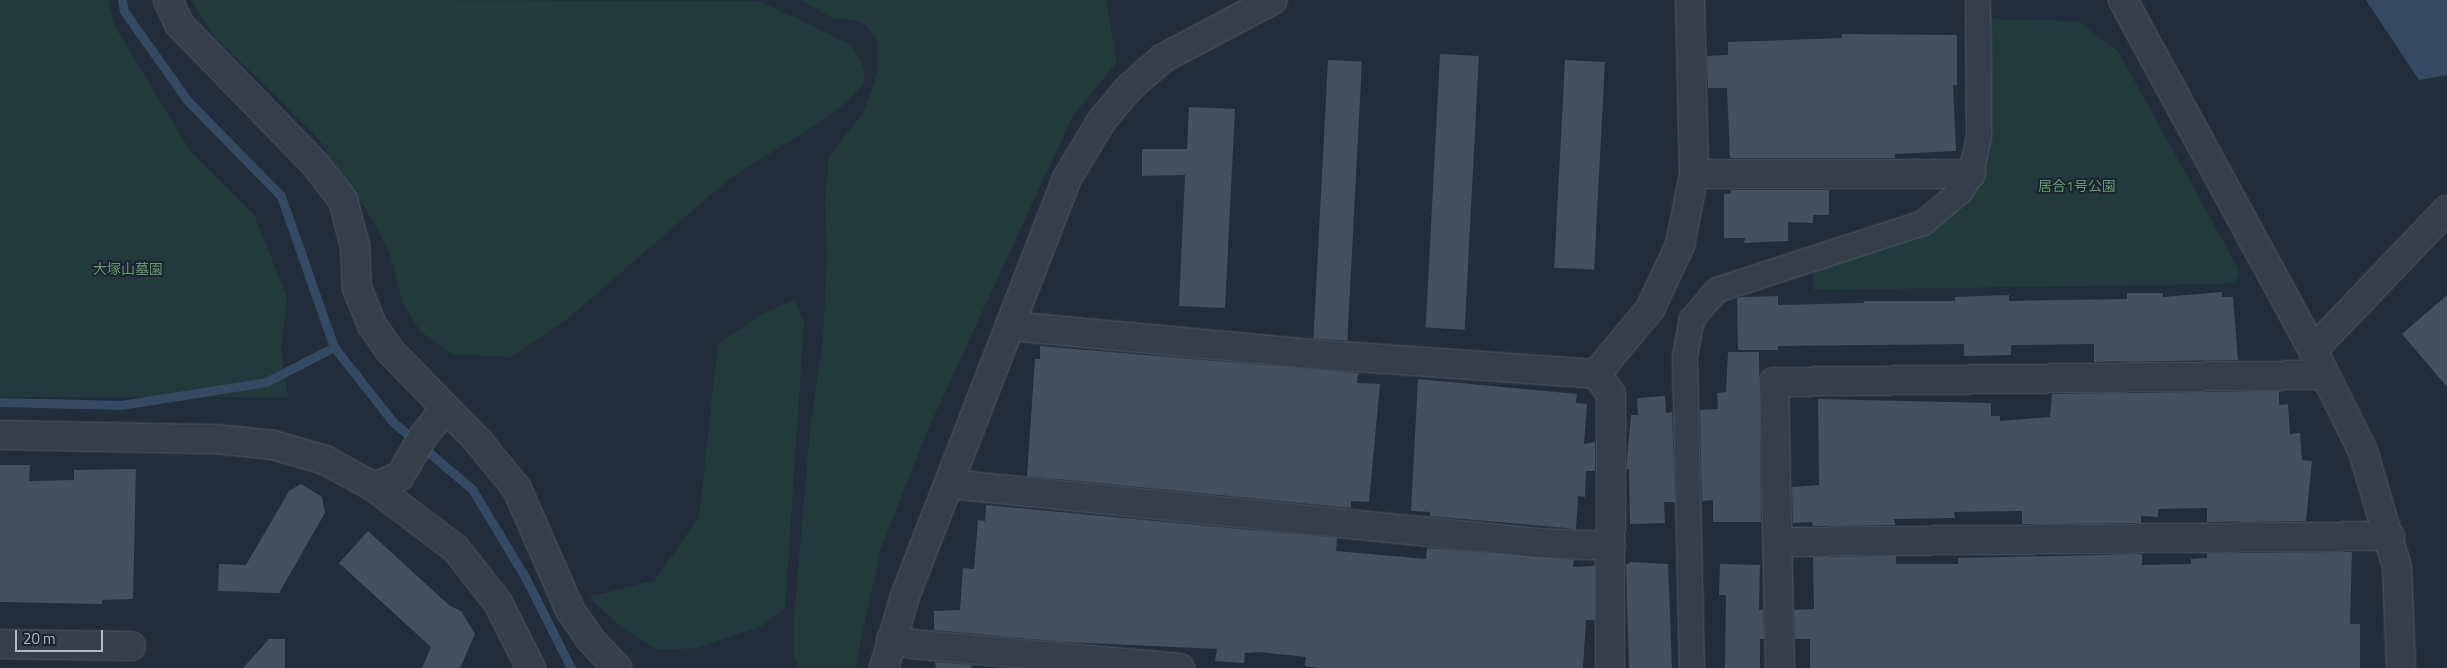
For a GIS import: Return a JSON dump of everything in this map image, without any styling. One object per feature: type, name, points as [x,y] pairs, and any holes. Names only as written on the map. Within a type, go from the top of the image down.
[{"type":"street","points":[[168,0],[179,24],[316,165],[343,200],[354,246],[358,288],[372,325],[390,350],[479,442],[517,489],[570,610],[590,639],[617,668]]},
{"type":"street","points":[[884,668],[891,639],[1066,180],[1102,120],[1128,88],[1163,58],[1273,0]]},
{"type":"street","points":[[1596,374],[1650,309],[1680,245],[1694,174],[1690,0]]},
{"type":"street","points":[[2123,0],[2313,350],[2363,451],[2390,536],[2397,567],[2401,668]]},
{"type":"street","points":[[1692,668],[1685,357],[1692,319],[1717,290],[1923,223],[1962,190],[1971,174],[1978,136],[1978,4]]},
{"type":"street","points":[[1694,174],[1971,174]]},
{"type":"street","points":[[2313,350],[2447,210]]},
{"type":"street","points":[[1010,326],[1312,354],[1596,374],[1611,394],[1610,668]]},
{"type":"street","points":[[1780,668],[1779,542],[1774,382],[2324,374]]},
{"type":"street","points":[[374,487],[400,476],[422,438],[445,409]]},
{"type":"street","points":[[0,435],[216,439],[273,445],[325,460],[374,487],[456,549],[498,603],[531,668]]},
{"type":"street","points":[[949,484],[1538,543],[1611,546]]},
{"type":"street","points":[[1779,542],[2390,536]]},
{"type":"street","points":[[891,639],[1180,668]]},
{"type":"street","points":[[0,644],[132,646]]},
{"type":"green space","name":"大塚山墓園","points":[[0,0],[108,0],[115,27],[191,152],[254,215],[287,297],[281,350],[288,397],[0,397]]},
{"type":"green space","points":[[191,0],[759,1],[852,45],[864,68],[864,83],[848,101],[820,122],[729,179],[566,320],[511,357],[452,354],[420,331],[403,303],[390,254],[374,222],[318,138],[213,35]]},
{"type":"green space","points":[[801,0],[1106,0],[1117,62],[1072,117],[925,436],[880,552],[855,668],[798,668],[794,655],[794,619],[810,430],[823,339],[827,255],[825,200],[829,156],[864,112],[877,74],[877,39],[861,21],[832,18]]},
{"type":"green space","name":"居合1号公園","points":[[1986,19],[2078,21],[2118,51],[2233,259],[2239,272],[2236,281],[2221,284],[1814,290],[1812,265],[1966,192]]},
{"type":"green space","points":[[795,300],[804,323],[785,609],[760,627],[694,648],[659,650],[622,628],[589,597],[655,580],[699,517],[718,344],[765,312]]},
{"type":"water","points":[[2366,0],[2447,0],[2447,75],[2419,80]]},
{"type":"building","points":[[1842,34],[1957,35],[1957,85],[1953,85],[1956,151],[1895,154],[1895,158],[1730,158],[1727,88],[1708,88],[1707,56],[1728,55],[1728,42],[1842,38]]},
{"type":"building","points":[[1440,54],[1479,56],[1465,330],[1426,328]]},
{"type":"building","points":[[1328,60],[1362,62],[1347,340],[1313,339]]},
{"type":"building","points":[[1565,60],[1605,62],[1594,270],[1554,268]]},
{"type":"building","points":[[1189,107],[1235,109],[1225,308],[1179,306],[1185,175],[1142,176],[1142,149],[1187,149]]},
{"type":"building","points":[[1731,190],[1829,190],[1829,215],[1813,215],[1813,223],[1788,222],[1788,241],[1744,243],[1745,238],[1724,238],[1724,194],[1731,194]]},
{"type":"building","points":[[2222,292],[2222,297],[2233,297],[2238,360],[2094,362],[2094,344],[2011,345],[2011,355],[1964,356],[1964,344],[1778,346],[1778,350],[1738,350],[1737,298],[1741,297],[1778,296],[1778,305],[1864,303],[1864,301],[1955,301],[1955,297],[2009,295],[2009,301],[2127,299],[2127,293],[2163,293],[2163,297]]},
{"type":"building","points":[[2447,295],[2447,387],[2402,334]]},
{"type":"building","points":[[1040,346],[1358,373],[1357,383],[1380,384],[1369,502],[1351,501],[1351,508],[1027,476],[1035,359],[1040,359]]},
{"type":"building","points":[[1728,352],[1759,352],[1761,522],[1713,522],[1713,500],[1702,501],[1700,410],[1718,409],[1717,393],[1726,392]]},
{"type":"building","points":[[1418,379],[1577,394],[1576,403],[1587,404],[1584,444],[1595,442],[1595,471],[1586,471],[1585,497],[1578,496],[1576,529],[1430,516],[1430,512],[1411,511]]},
{"type":"building","points":[[2279,391],[2279,405],[2288,404],[2290,434],[2300,433],[2302,460],[2312,461],[2306,521],[2207,522],[2207,508],[2158,509],[2158,517],[2141,516],[2141,523],[2022,524],[2022,511],[1954,512],[1955,518],[1894,519],[1895,525],[1813,526],[1812,522],[1793,523],[1792,487],[1819,485],[1818,399],[1991,403],[1991,416],[2000,416],[2000,421],[2050,417],[2052,394]]},
{"type":"building","points":[[1665,396],[1666,413],[1672,412],[1675,502],[1664,502],[1665,523],[1630,524],[1629,469],[1626,469],[1631,415],[1638,415],[1637,398]]},
{"type":"building","points":[[0,465],[30,465],[29,481],[74,480],[74,470],[136,469],[133,599],[102,600],[102,604],[0,602]]},
{"type":"building","points":[[301,484],[322,497],[325,513],[279,593],[218,591],[219,564],[246,565],[289,491]]},
{"type":"building","points":[[986,505],[1337,538],[1336,551],[1426,559],[1427,548],[1574,560],[1573,567],[1595,566],[1595,620],[1586,620],[1583,668],[1319,668],[1305,666],[1306,657],[1259,652],[1245,653],[1244,663],[1215,661],[1217,649],[1065,642],[934,630],[934,611],[960,610],[963,568],[974,569],[978,520],[985,521]]},
{"type":"building","points":[[368,531],[450,606],[461,611],[475,634],[460,668],[422,668],[431,647],[339,563]]},
{"type":"building","points":[[2352,552],[2350,624],[2360,624],[2360,668],[1810,668],[1810,639],[1795,639],[1794,610],[1814,609],[1813,557],[1896,556],[1896,564],[1958,564],[1958,558],[2142,554],[2142,565],[2191,564],[2191,559],[2207,558],[2207,553]]},
{"type":"building","points":[[1631,562],[1668,564],[1672,668],[1629,668],[1626,565]]},
{"type":"building","points":[[1720,564],[1760,565],[1759,610],[1763,610],[1764,639],[1760,639],[1760,668],[1725,668],[1726,595],[1719,595]]},
{"type":"building","points":[[269,639],[285,639],[285,668],[243,668]]},
{"type":"building","points":[[935,662],[972,665],[971,668],[936,668]]},
{"type":"waterway","points":[[122,0],[124,11],[187,100],[281,196],[334,347],[393,422],[472,489],[525,577],[571,668]]},
{"type":"waterway","points":[[0,402],[121,405],[266,382],[334,347]]}]
